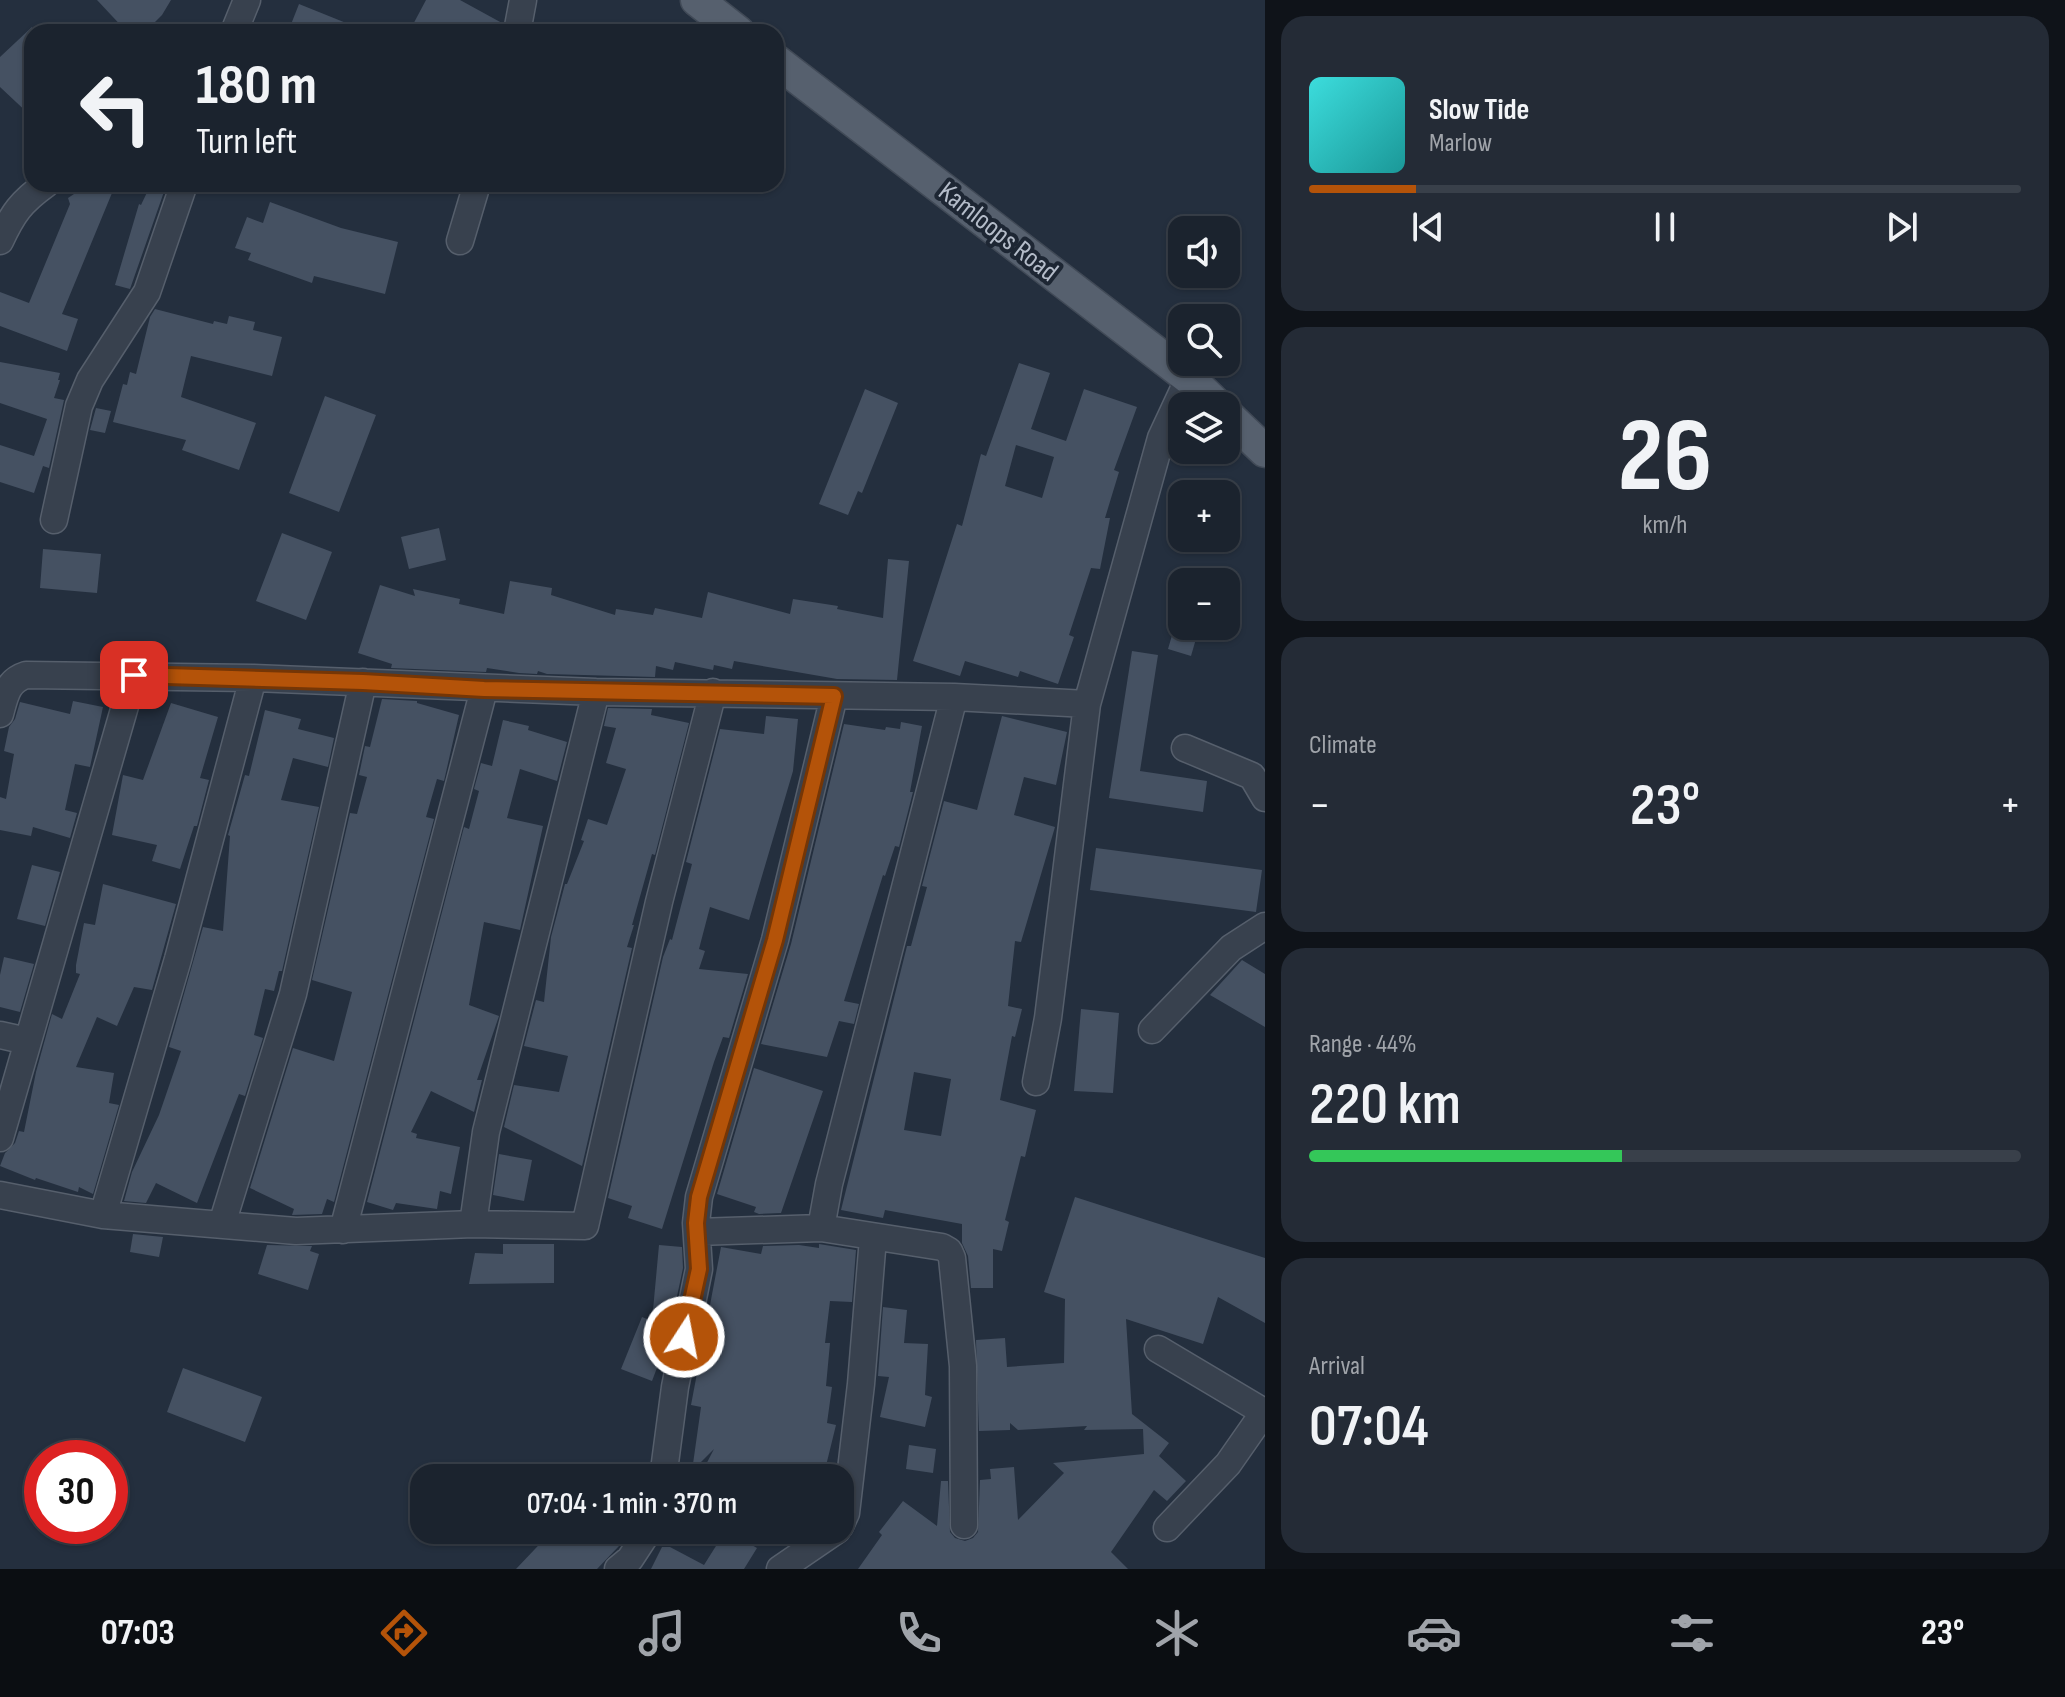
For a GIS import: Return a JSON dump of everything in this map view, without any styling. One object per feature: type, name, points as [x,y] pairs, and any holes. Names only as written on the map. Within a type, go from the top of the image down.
[{"type":"main road","points":[[697,0],[728,24]]},
{"type":"main road","name":"Kamloops Road","points":[[784,67],[1204,392]]},
{"type":"main road","points":[[1240,427],[1265,451]]},
{"type":"street","points":[[237,24],[247,0]]},
{"type":"street","points":[[518,24],[523,0]]},
{"type":"street","points":[[0,241],[13,212],[35,192]]},
{"type":"street","points":[[54,520],[79,406],[90,380],[147,292],[181,192]]},
{"type":"street","points":[[460,241],[475,192]]},
{"type":"street","points":[[1036,1082],[1048,1018],[1087,704],[1161,438],[1189,378]]},
{"type":"street","points":[[0,714],[9,685],[16,678],[26,675],[253,678],[596,692],[954,697],[1087,704]]},
{"type":"street","points":[[0,1138],[134,675]]},
{"type":"street","points":[[103,1215],[178,959],[253,678]]},
{"type":"street","points":[[222,1224],[293,994],[363,682]]},
{"type":"street","points":[[343,1230],[484,689]]},
{"type":"street","points":[[473,1224],[486,1132],[596,692]]},
{"type":"street","points":[[0,1195],[103,1215],[296,1231],[473,1224],[585,1226],[659,902],[713,692]]},
{"type":"street","points":[[665,1464],[675,1387],[699,1269],[699,1197],[775,940],[834,696]]},
{"type":"street","points":[[821,1228],[829,1184],[954,697]]},
{"type":"street","points":[[1185,748],[1252,776],[1265,798]]},
{"type":"street","points":[[1152,1030],[1231,948],[1265,926]]},
{"type":"street","points":[[0,1035],[27,1041]]},
{"type":"street","points":[[697,1232],[821,1228],[942,1247],[949,1251],[963,1366],[964,1525]]},
{"type":"street","points":[[852,1464],[873,1238]]},
{"type":"street","points":[[1158,1349],[1264,1411],[1228,1464],[1167,1528]]},
{"type":"street","points":[[618,1569],[630,1559],[640,1544]]},
{"type":"street","points":[[780,1569],[816,1544]]},
{"type":"building","points":[[97,0],[171,0],[153,24],[120,24]]},
{"type":"building","points":[[426,0],[460,0],[502,23],[502,24],[413,24]]},
{"type":"building","points":[[299,4],[349,24],[291,24]]},
{"type":"building","points":[[24,34],[24,110],[0,87],[0,57]]},
{"type":"building","points":[[77,192],[112,193],[62,314],[78,319],[67,351],[0,326],[0,292],[29,303],[70,204],[68,198]]},
{"type":"building","points":[[147,192],[164,192],[130,289],[115,285]]},
{"type":"building","points":[[270,202],[341,228],[398,242],[385,294],[314,276],[312,283],[248,260],[251,253],[235,248],[247,217],[263,223]]},
{"type":"building","points":[[155,309],[213,324],[214,321],[227,324],[229,316],[255,322],[253,330],[282,337],[272,376],[191,356],[181,397],[256,423],[239,470],[182,450],[186,440],[113,422],[123,384],[127,385],[130,372],[136,374],[150,317]]},
{"type":"building","points":[[0,362],[60,373],[54,398],[64,400],[49,468],[43,466],[34,493],[0,482],[0,445],[34,456],[47,419],[0,403]]},
{"type":"building","points":[[1019,363],[1050,373],[1031,429],[1066,441],[1084,389],[1137,407],[1114,470],[1119,472],[1105,518],[1110,518],[1100,569],[1091,568],[1069,635],[1074,637],[1058,684],[1020,671],[1018,677],[965,661],[960,676],[913,661],[957,524],[962,526],[981,454],[986,456]],"holes":[[[1016,445],[1054,457],[1042,498],[1005,486]]]},
{"type":"building","points":[[865,389],[898,403],[862,493],[858,491],[848,515],[819,504]]},
{"type":"building","points":[[325,396],[376,415],[339,512],[289,493]]},
{"type":"building","points":[[96,408],[111,411],[105,433],[90,430]]},
{"type":"building","points":[[439,528],[446,560],[409,569],[401,537]]},
{"type":"building","points":[[282,533],[332,552],[306,620],[256,601]]},
{"type":"building","points":[[43,549],[101,554],[97,593],[40,588]]},
{"type":"building","points":[[888,559],[909,561],[897,680],[837,679],[734,661],[732,669],[714,665],[713,670],[675,662],[673,670],[656,666],[655,677],[547,674],[538,671],[537,674],[487,668],[486,672],[391,668],[392,664],[358,653],[380,585],[415,596],[413,589],[460,599],[459,604],[504,614],[510,581],[552,588],[551,595],[615,615],[616,609],[653,615],[655,608],[702,618],[708,592],[790,614],[793,599],[838,606],[837,609],[883,618]]},
{"type":"building","points":[[1171,640],[1196,640],[1191,656],[1168,649]]},
{"type":"building","points":[[1132,651],[1158,655],[1140,771],[1207,781],[1203,812],[1109,798]]},
{"type":"building","points":[[382,699],[417,701],[459,715],[444,781],[437,779],[426,817],[434,819],[334,1202],[327,1199],[322,1214],[292,1215],[294,1209],[250,1188],[293,1048],[334,1061],[352,992],[312,980],[350,813],[357,814],[367,777],[359,775],[365,746],[370,747]]},
{"type":"building","points":[[73,701],[103,707],[90,767],[75,764],[65,810],[77,813],[70,838],[33,827],[31,836],[0,830],[0,797],[6,799],[14,754],[4,751],[9,727],[20,702],[70,714]]},
{"type":"building","points":[[171,703],[218,717],[200,778],[209,780],[197,826],[194,826],[180,869],[152,861],[157,845],[112,835],[123,775],[143,780]]},
{"type":"building","points":[[608,708],[652,709],[651,715],[689,723],[655,855],[652,854],[632,925],[627,947],[632,948],[582,1166],[504,1127],[514,1085],[559,1092],[568,1056],[524,1046],[536,1000],[544,1002],[551,937],[565,884],[584,841],[581,840],[588,819],[607,825],[626,769],[606,763],[616,728],[604,726]]},
{"type":"building","points":[[265,710],[301,719],[298,729],[334,738],[328,767],[293,758],[281,800],[319,807],[282,971],[279,971],[274,991],[265,989],[254,1035],[263,1038],[245,1096],[239,1094],[197,1203],[156,1183],[146,1203],[124,1201],[132,1172],[159,1115],[181,1051],[169,1047],[203,927],[223,931],[228,835],[245,775],[249,776]]},
{"type":"building","points":[[766,716],[798,719],[793,771],[749,920],[710,907],[699,949],[705,951],[699,969],[748,974],[729,1038],[723,1037],[714,1062],[662,1229],[628,1218],[632,1206],[608,1198],[663,957],[672,940],[692,864],[686,862],[720,729],[764,734]]},
{"type":"building","points":[[1002,716],[1067,732],[1056,785],[1024,777],[1014,815],[1055,827],[1021,942],[1015,941],[1008,1006],[1022,1009],[1015,1037],[1012,1036],[1000,1100],[1036,1110],[1005,1220],[1009,1222],[1002,1251],[993,1249],[993,1288],[971,1288],[968,1256],[962,1243],[962,1224],[885,1210],[883,1218],[841,1210],[907,946],[911,946],[927,887],[922,886],[944,801],[977,810]],"holes":[[[914,1072],[951,1079],[941,1136],[904,1130]]]},
{"type":"building","points":[[503,720],[529,726],[528,730],[567,742],[557,781],[520,769],[507,818],[543,826],[520,930],[484,922],[469,1005],[499,1016],[477,1080],[482,1080],[474,1112],[431,1091],[411,1132],[417,1134],[416,1138],[460,1147],[451,1194],[440,1191],[437,1209],[396,1203],[393,1210],[367,1202],[464,827],[469,829],[479,791],[474,789],[481,763],[492,766]]},
{"type":"building","points":[[901,722],[922,726],[910,792],[913,792],[899,847],[895,846],[883,875],[844,1001],[859,1004],[854,1024],[839,1021],[827,1057],[761,1044],[791,944],[844,724],[885,730],[886,727],[900,729]]},
{"type":"building","points":[[1096,848],[1262,870],[1256,912],[1090,890]]},
{"type":"building","points":[[32,865],[60,872],[45,926],[17,919]]},
{"type":"building","points":[[103,884],[176,904],[152,990],[134,987],[117,1026],[97,1017],[76,1067],[114,1073],[109,1103],[119,1105],[93,1194],[79,1187],[78,1192],[35,1180],[0,1166],[19,1131],[24,1132],[52,1014],[62,1019],[80,974],[76,973],[76,965],[84,923],[95,925]]},
{"type":"building","points":[[4,957],[34,964],[20,1012],[0,1007],[0,975]]},
{"type":"building","points":[[1242,960],[1265,974],[1265,1027],[1210,995]]},
{"type":"building","points":[[1081,1009],[1119,1013],[1113,1093],[1074,1091]]},
{"type":"building","points":[[754,1068],[823,1091],[781,1213],[759,1214],[754,1212],[756,1207],[717,1194]]},
{"type":"building","points":[[499,1154],[532,1160],[524,1201],[493,1195]]},
{"type":"building","points":[[1075,1197],[1265,1258],[1265,1323],[1218,1297],[1203,1344],[1126,1319],[1132,1414],[1169,1443],[1159,1456],[1186,1481],[1167,1501],[1154,1490],[1111,1552],[1128,1569],[858,1569],[882,1535],[879,1532],[903,1501],[937,1526],[941,1481],[948,1481],[950,1532],[955,1538],[965,1541],[978,1532],[980,1480],[991,1479],[990,1469],[1014,1467],[1018,1520],[1064,1473],[1053,1463],[1144,1454],[1143,1429],[1084,1430],[1087,1426],[1018,1430],[1010,1423],[1010,1430],[979,1431],[976,1340],[1005,1338],[1007,1367],[1064,1363],[1065,1299],[1044,1292]]},
{"type":"building","points":[[133,1234],[163,1237],[159,1257],[130,1252]]},
{"type":"building","points":[[503,1244],[554,1244],[554,1283],[469,1284],[475,1253],[503,1254]]},
{"type":"building","points":[[819,1244],[856,1250],[852,1302],[830,1301],[825,1343],[830,1343],[826,1386],[832,1387],[827,1423],[836,1425],[826,1464],[706,1464],[714,1449],[699,1464],[693,1464],[701,1407],[691,1405],[721,1247],[761,1254],[763,1246],[819,1248]]},
{"type":"building","points":[[267,1245],[312,1246],[310,1251],[319,1254],[308,1290],[258,1274]]},
{"type":"building","points":[[659,1245],[682,1247],[683,1268],[668,1339],[652,1381],[621,1369],[642,1317],[652,1321]]},
{"type":"building","points":[[883,1307],[907,1310],[904,1343],[928,1344],[925,1395],[932,1397],[925,1427],[880,1417],[889,1377],[878,1376]]},
{"type":"building","points":[[183,1368],[262,1397],[245,1442],[167,1412]]},
{"type":"building","points":[[909,1445],[936,1449],[933,1473],[906,1469]]},
{"type":"building","points":[[540,1544],[620,1544],[597,1569],[516,1569]]},
{"type":"building","points":[[717,1544],[750,1544],[757,1548],[744,1569],[651,1569],[662,1547],[670,1547],[704,1565]]},
{"type":"route","points":[[134,675],[484,689],[834,696],[775,940],[699,1197],[696,1223],[699,1269],[684,1337]]}]
